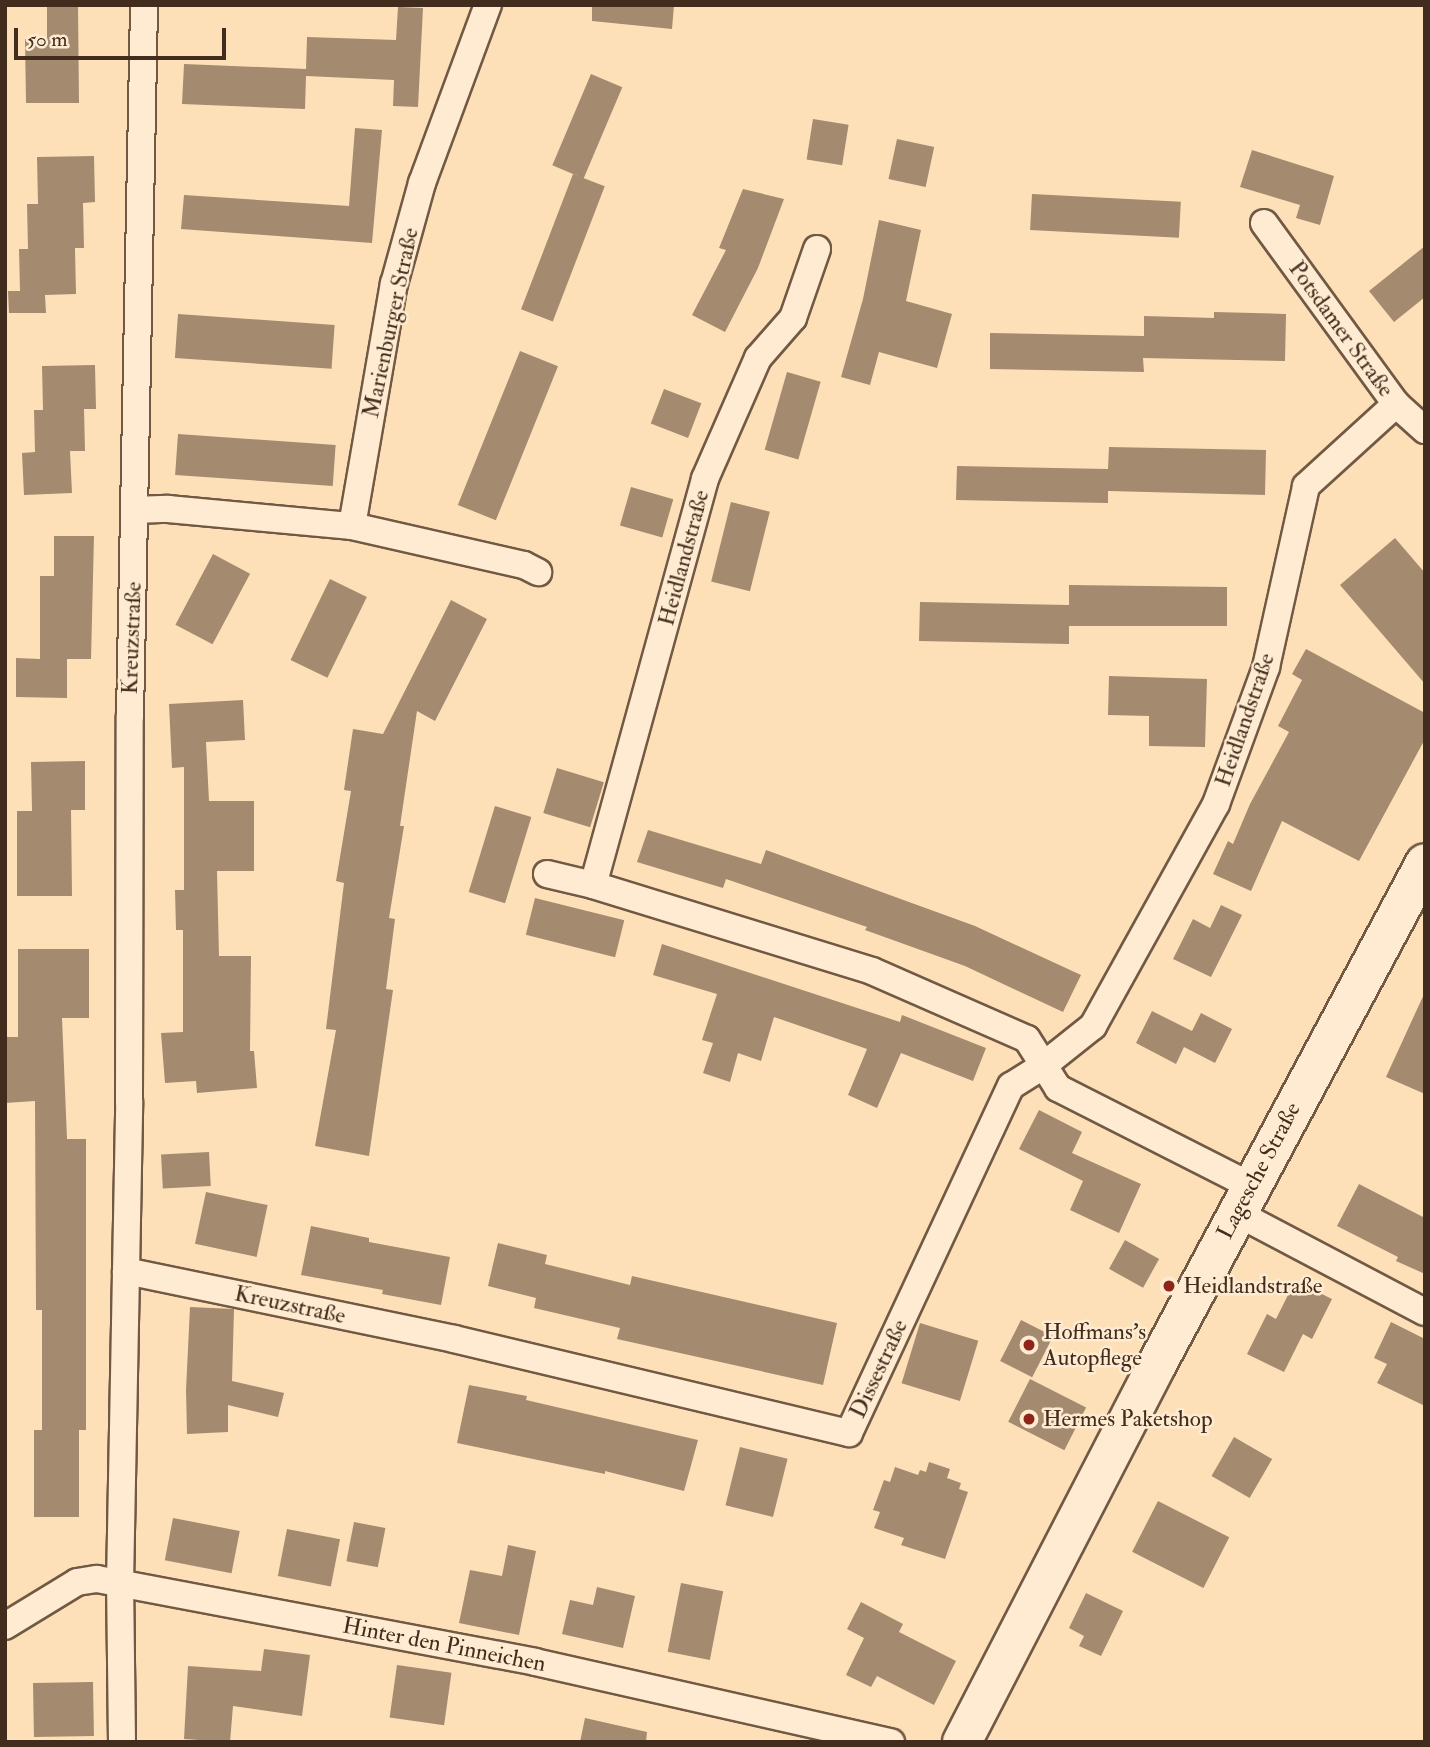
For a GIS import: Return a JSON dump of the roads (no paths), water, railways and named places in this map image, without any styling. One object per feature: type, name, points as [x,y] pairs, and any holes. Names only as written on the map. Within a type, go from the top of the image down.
[{"type":"street","name":"Kreuzstraße","points":[[122,1742],[120,1584],[126,1271],[130,716],[144,5]]},
{"type":"street","name":"Marienburger Straße","points":[[352,526],[394,284],[422,183],[488,5]]},
{"type":"street","name":"Potsdamer Straße","points":[[1264,222],[1396,404],[1425,430]]},
{"type":"street","name":"Heidlandstraße","points":[[593,885],[705,479],[758,358],[793,318],[817,249]]},
{"type":"street","name":"Heidlandstraße","points":[[1044,1065],[1093,1026],[1216,804],[1266,667],[1306,486],[1396,404]]},
{"type":"street","points":[[134,510],[168,509],[352,526],[524,565],[538,572]]},
{"type":"street","name":"Lagesche Straße","points":[[962,1742],[1244,1200],[1425,863]]},
{"type":"street","points":[[547,874],[593,885],[872,971],[1027,1040],[1058,1088],[1425,1312]]},
{"type":"street","name":"Dissestraße","points":[[454,1339],[849,1433],[1011,1086],[1044,1065]]},
{"type":"street","name":"Kreuzstraße","points":[[126,1271],[454,1339]]},
{"type":"street","name":"Hinter den Pinneichen","points":[[5,1626],[77,1582],[97,1579],[534,1661],[891,1742]]},
{"type":"place","name":"Heidlandstraße","points":[[1169,1286]]},
{"type":"place","name":"Hoffmans's Autopflege","points":[[1029,1345]]},
{"type":"place","name":"Hermes Paketshop","points":[[1029,1419]]}]
